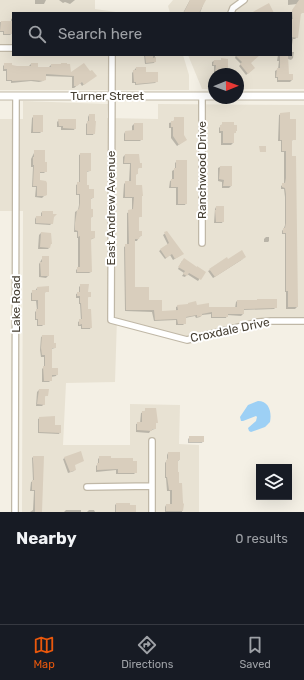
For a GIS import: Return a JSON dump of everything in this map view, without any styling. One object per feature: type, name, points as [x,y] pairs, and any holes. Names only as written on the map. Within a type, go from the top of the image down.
[{"type":"street","points":[[231,12],[233,8],[244,0]]},
{"type":"street","points":[[0,48],[12,48]]},
{"type":"street","name":"East Andrew Avenue","points":[[111,320],[112,56]]},
{"type":"street","name":"Turner Street","points":[[0,96],[208,96]]},
{"type":"street","name":"Lake Road","points":[[15,512],[16,96]]},
{"type":"street","name":"Ranchwood Drive","points":[[202,96],[202,243]]},
{"type":"street","points":[[244,96],[304,96]]},
{"type":"street","name":"Croxdale Drive","points":[[111,320],[187,340],[258,322],[304,320]]},
{"type":"street","points":[[152,441],[152,512]]},
{"type":"street","points":[[86,487],[152,486]]},
{"type":"shaded area","points":[[0,0],[95,0],[95,9],[116,12],[12,12],[12,56],[183,56],[189,75],[189,90],[0,90]]},
{"type":"shaded area","points":[[173,0],[304,0],[304,89],[244,89],[244,68],[208,68],[208,89],[202,89],[188,56],[292,56],[292,12],[170,12],[168,6]]},
{"type":"shaded area","points":[[23,101],[108,104],[107,118],[158,119],[158,104],[304,105],[304,317],[266,317],[187,337],[117,318],[115,382],[66,383],[63,445],[130,445],[130,404],[180,405],[179,444],[199,445],[199,512],[22,512],[23,211],[0,211],[0,119],[23,119]]},
{"type":"water","points":[[262,401],[269,408],[271,414],[270,422],[265,427],[251,432],[248,428],[256,421],[257,417],[256,416],[241,421],[240,417],[248,405]]},
{"type":"building","points":[[190,0],[206,0],[200,12],[184,12]]},
{"type":"building","points":[[299,0],[304,0],[304,13],[301,13],[298,38],[292,37],[292,10]]},
{"type":"building","points":[[269,3],[274,12],[253,12]]},
{"type":"building","points":[[1,21],[12,21],[12,34],[4,34],[4,31],[0,31]]},
{"type":"building","points":[[145,56],[153,56],[153,58],[156,57],[156,62],[146,63]]},
{"type":"building","points":[[236,56],[259,56],[251,63],[255,68],[248,74],[240,64],[242,62]]},
{"type":"building","points":[[280,56],[288,56],[289,74],[293,74],[293,80],[278,80],[278,77],[276,77],[277,68],[280,68]]},
{"type":"building","points":[[221,58],[228,59],[228,68],[216,68],[216,65],[213,65],[214,60],[221,60]]},
{"type":"building","points":[[4,63],[12,63],[12,65],[17,66],[31,66],[31,63],[38,63],[38,67],[51,67],[51,64],[67,63],[70,64],[71,72],[84,63],[90,71],[92,70],[97,76],[84,85],[82,82],[77,86],[74,86],[74,76],[46,74],[46,80],[43,81],[12,81],[7,80],[7,69],[4,69]]},
{"type":"building","points":[[136,67],[146,67],[146,72],[158,72],[158,82],[136,84],[136,82],[134,82],[133,70],[136,70]]},
{"type":"building","points":[[290,112],[290,119],[296,119],[296,140],[292,140],[292,156],[296,156],[298,307],[288,307],[288,291],[286,291],[286,233],[283,233],[283,228],[285,228],[286,223],[286,194],[285,188],[282,187],[282,183],[285,183],[286,178],[286,151],[282,151],[282,140],[280,140],[280,113]]},
{"type":"building","points":[[89,114],[95,114],[95,134],[87,134],[87,121],[89,121]]},
{"type":"building","points":[[33,115],[43,115],[43,132],[33,132]]},
{"type":"building","points":[[174,117],[184,117],[184,135],[187,140],[179,145],[173,136],[173,127],[171,127],[171,121],[174,121]]},
{"type":"building","points":[[58,119],[76,119],[76,129],[63,128],[63,126],[59,126]]},
{"type":"building","points":[[222,122],[234,122],[234,125],[237,125],[237,131],[234,133],[234,143],[223,143],[223,131],[220,131],[220,125],[222,125]]},
{"type":"building","points":[[134,123],[143,123],[143,140],[125,140],[125,131],[134,130]]},
{"type":"building","points":[[259,146],[266,146],[266,152],[260,152]]},
{"type":"building","points":[[34,150],[45,150],[47,172],[40,172],[40,180],[46,181],[47,183],[47,195],[45,196],[37,196],[37,186],[33,186]]},
{"type":"building","points":[[80,153],[91,153],[91,171],[87,171],[87,185],[89,185],[89,189],[94,189],[94,198],[91,198],[93,217],[91,217],[91,231],[95,231],[95,238],[91,239],[92,272],[77,272],[77,267],[80,267],[80,236],[78,237],[78,231],[75,230],[75,223],[77,210],[79,209],[80,203],[80,194],[77,194],[77,182],[80,182]]},
{"type":"building","points":[[125,154],[139,154],[140,163],[142,163],[142,168],[138,168],[138,174],[136,174],[136,185],[142,185],[143,196],[142,217],[139,217],[139,231],[142,231],[142,236],[140,236],[139,239],[135,239],[135,287],[149,287],[149,300],[162,300],[162,311],[178,310],[177,305],[188,304],[196,301],[197,305],[209,303],[209,307],[237,307],[237,300],[257,299],[277,299],[277,308],[244,309],[244,314],[228,314],[228,317],[212,317],[212,312],[202,314],[202,316],[197,317],[197,315],[186,317],[186,324],[178,324],[177,319],[155,320],[154,310],[126,310],[125,244],[129,244],[128,210],[133,209],[134,197],[125,197],[125,181],[131,181],[131,163],[124,163]]},
{"type":"building","points":[[176,160],[187,160],[187,204],[178,204],[178,187],[171,187],[171,179],[174,179]]},
{"type":"building","points":[[220,166],[232,166],[232,186],[223,186],[224,180],[219,179]]},
{"type":"building","points":[[216,206],[224,206],[224,222],[216,222]]},
{"type":"building","points":[[42,211],[53,211],[53,214],[57,214],[54,217],[53,224],[36,223],[36,216],[42,216]]},
{"type":"building","points":[[167,231],[184,254],[175,259],[172,254],[166,258],[160,249],[169,243],[164,232]]},
{"type":"building","points":[[41,232],[51,233],[52,244],[50,248],[40,247]]},
{"type":"building","points":[[242,250],[246,257],[215,277],[209,269],[227,257],[228,259]]},
{"type":"building","points":[[42,256],[49,256],[49,276],[41,276],[40,262],[42,262]]},
{"type":"building","points":[[184,258],[206,272],[201,280],[189,273],[187,276],[183,274],[185,271],[178,267]]},
{"type":"building","points":[[80,284],[89,284],[88,292],[91,292],[91,297],[88,297],[88,309],[91,309],[92,328],[82,328],[82,324],[79,325],[79,319],[82,319],[80,296],[77,296],[77,292],[80,292]]},
{"type":"building","points":[[49,286],[49,292],[45,292],[45,325],[38,325],[38,319],[36,319],[36,309],[38,309],[38,300],[32,300],[32,290],[37,290],[37,287]]},
{"type":"building","points":[[42,335],[54,335],[54,343],[56,343],[56,348],[52,348],[52,368],[58,368],[58,375],[52,375],[52,381],[44,381],[43,366],[45,366],[45,355],[42,355]]},
{"type":"building","points":[[39,389],[49,389],[48,396],[45,396],[45,405],[37,404]]},
{"type":"building","points":[[145,408],[156,408],[158,423],[156,423],[156,429],[152,429],[152,431],[137,430],[137,422],[142,422],[142,411],[145,411]]},
{"type":"building","points":[[55,416],[55,425],[61,425],[61,433],[39,432],[39,417]]},
{"type":"building","points":[[189,436],[204,436],[204,442],[189,442]]},
{"type":"building","points":[[81,451],[84,461],[75,465],[76,470],[70,472],[64,457]]},
{"type":"building","points":[[168,452],[180,452],[178,472],[179,483],[182,483],[184,504],[183,511],[166,511],[166,504],[172,504],[172,490],[169,490],[166,477],[166,461],[168,458]]},
{"type":"building","points":[[33,456],[44,456],[42,512],[35,512],[35,490],[32,490],[32,480],[34,480]]},
{"type":"building","points":[[99,456],[111,456],[111,458],[133,458],[133,461],[137,461],[137,473],[118,473],[118,469],[97,470]]},
{"type":"building","points":[[116,503],[130,503],[130,505],[136,505],[136,512],[116,512]]}]
